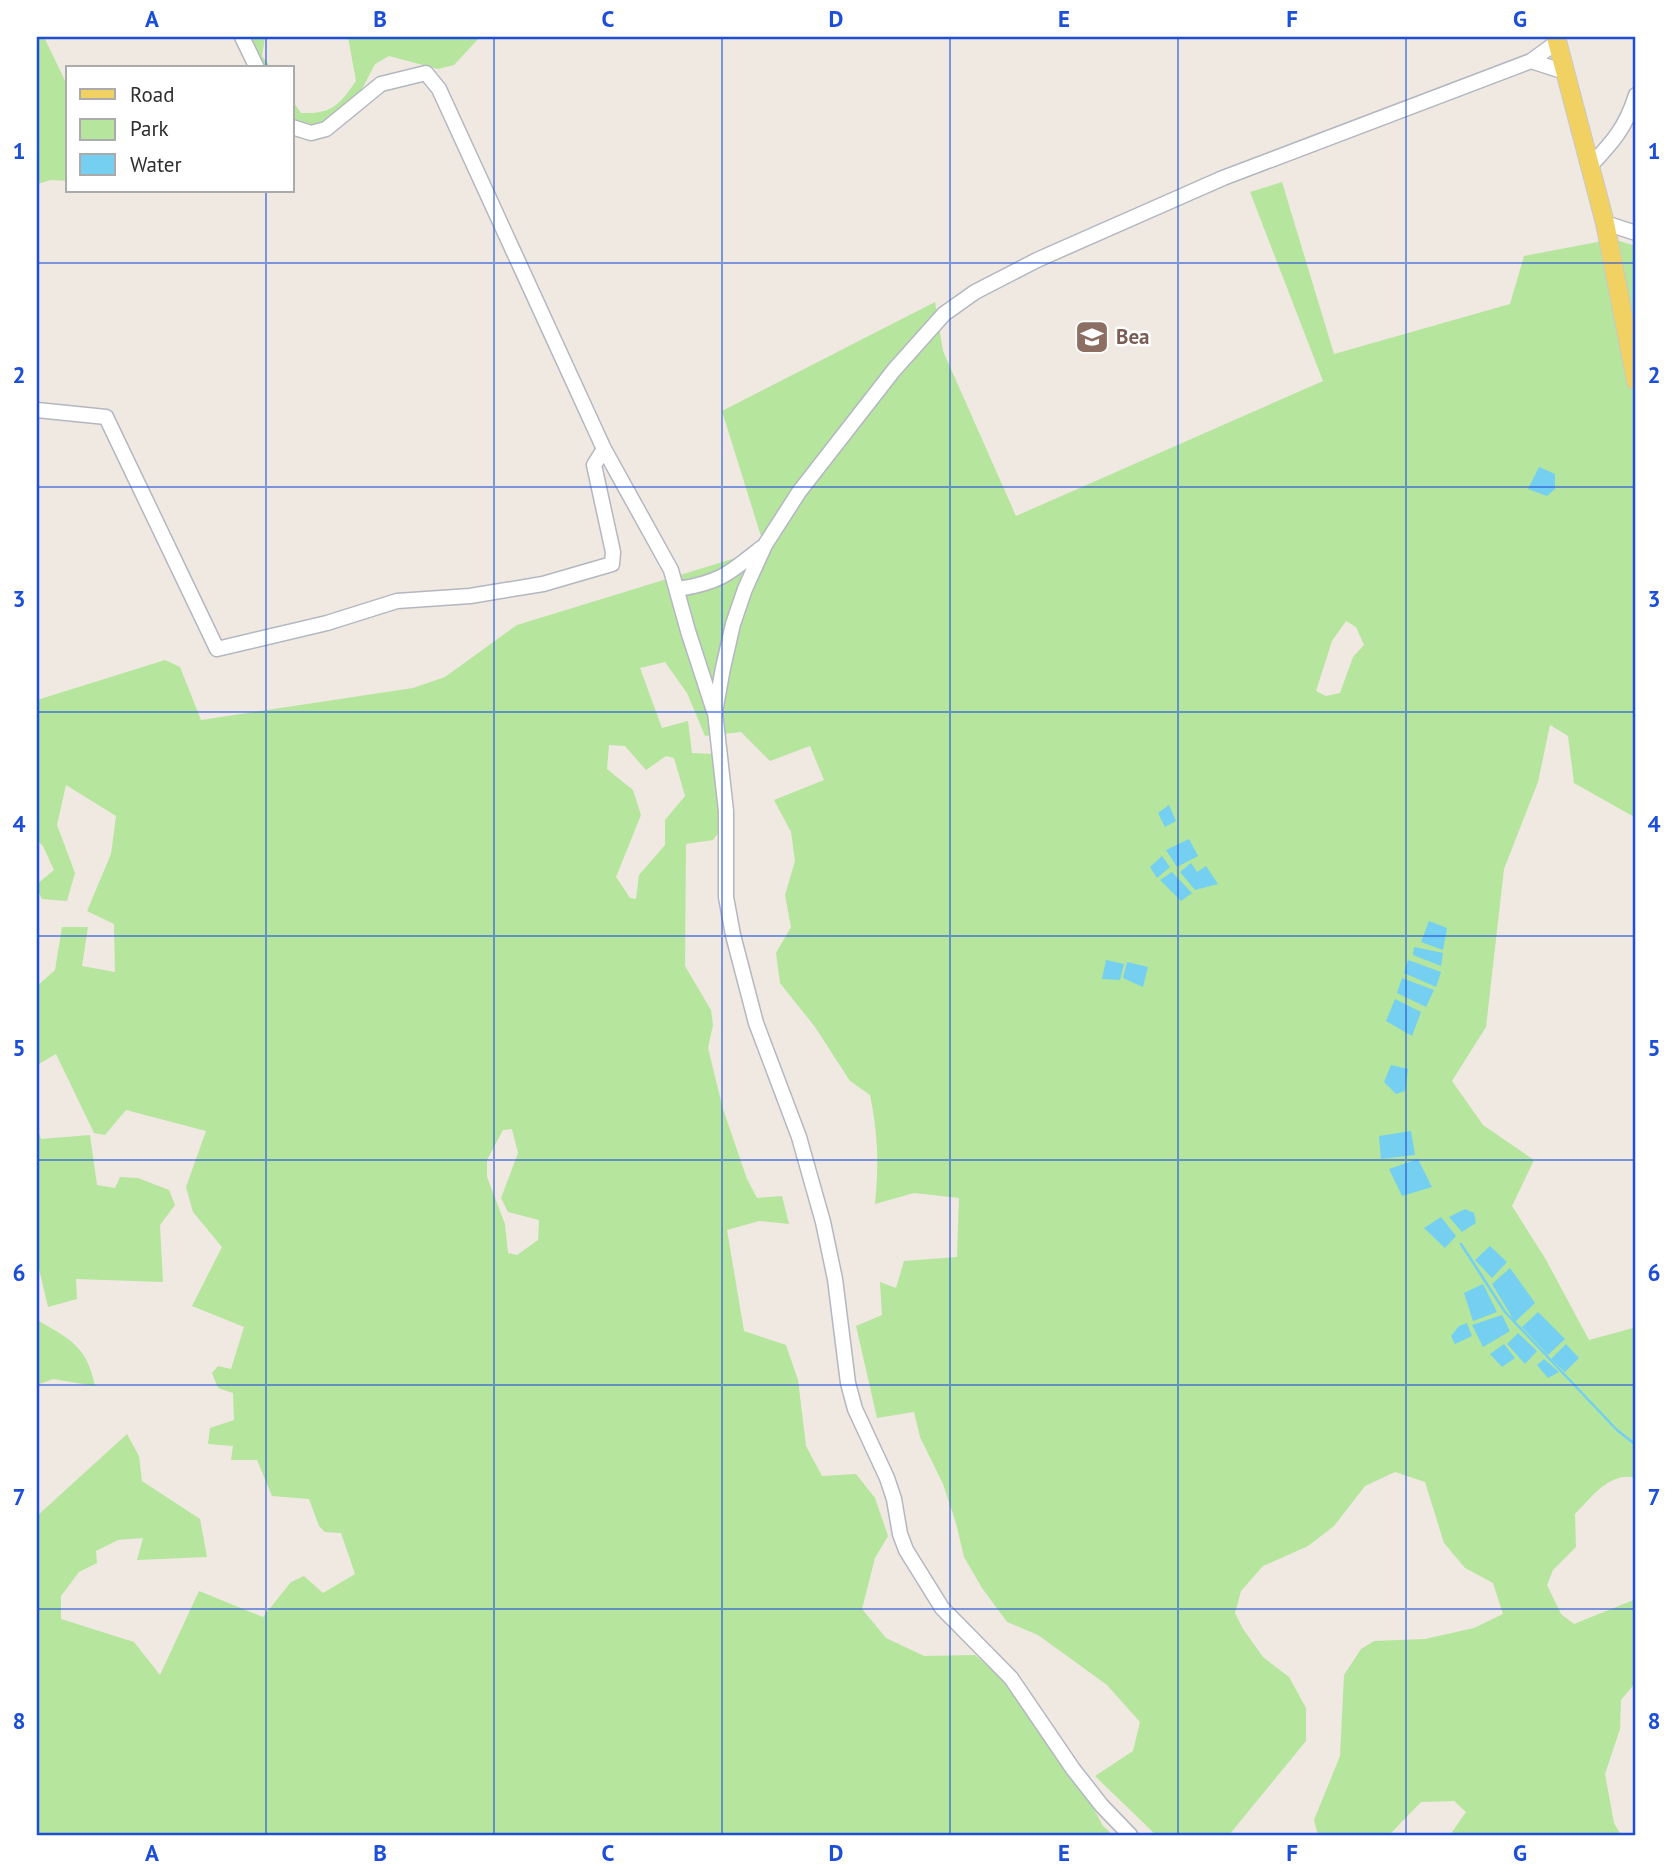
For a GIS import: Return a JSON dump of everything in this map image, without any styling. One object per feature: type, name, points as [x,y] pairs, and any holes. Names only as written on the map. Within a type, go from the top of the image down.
[{"type":"main road","points":[[1557,39],[1605,223],[1636,381]]},
{"type":"street","points":[[242,37],[256,66]]},
{"type":"street","points":[[715,712],[733,624],[765,545],[799,492],[894,370],[944,314],[975,292],[1037,260],[1223,178],[1531,61],[1557,39]]},
{"type":"street","points":[[1531,61],[1565,72]]},
{"type":"street","points":[[294,128],[311,134],[326,129],[381,85],[426,73],[439,89],[604,449],[649,528],[678,589],[688,631],[715,712],[726,811],[726,897],[733,935],[756,1023],[805,1158],[835,1279],[848,1383],[855,1409],[894,1499],[900,1534],[906,1550],[942,1608],[1011,1678],[1073,1769],[1102,1806],[1130,1835]]},
{"type":"street","points":[[1590,166],[1615,141],[1629,119],[1636,95]]},
{"type":"street","points":[[1605,223],[1636,233]]},
{"type":"street","points":[[37,410],[106,417],[217,649],[327,623],[397,601],[470,596],[542,584],[612,564],[611,540],[594,465],[604,449]]},
{"type":"street","points":[[678,589],[700,586],[727,576],[765,545]]},
{"type":"green space","points":[[37,37],[44,37],[66,83],[66,181],[51,180],[37,184]]},
{"type":"green space","points":[[240,37],[265,37],[262,56],[270,66],[254,66]]},
{"type":"green space","points":[[348,37],[480,37],[454,65],[438,69],[389,56],[375,64],[350,112],[322,128],[294,123],[294,103],[301,113],[328,110],[340,102],[356,81]]},
{"type":"green space","points":[[1282,182],[1334,354],[1510,304],[1524,256],[1613,239],[1636,246],[1636,818],[1574,783],[1568,736],[1550,725],[1538,782],[1504,869],[1486,1027],[1452,1081],[1483,1125],[1534,1160],[1512,1206],[1545,1258],[1589,1340],[1633,1328],[1636,1330],[1636,1478],[1618,1478],[1610,1482],[1575,1514],[1576,1547],[1553,1570],[1547,1585],[1561,1614],[1574,1624],[1636,1599],[1636,1682],[1621,1700],[1620,1729],[1605,1774],[1614,1823],[1621,1835],[1450,1835],[1466,1812],[1454,1801],[1421,1802],[1389,1835],[1318,1835],[1314,1820],[1340,1756],[1344,1675],[1361,1649],[1374,1641],[1425,1639],[1474,1628],[1503,1614],[1493,1583],[1465,1568],[1444,1543],[1425,1482],[1395,1472],[1365,1486],[1334,1526],[1308,1546],[1263,1566],[1241,1591],[1235,1613],[1263,1657],[1289,1677],[1306,1708],[1306,1741],[1229,1835],[1156,1835],[1095,1776],[1133,1751],[1140,1722],[1107,1685],[1038,1635],[1007,1622],[964,1557],[943,1484],[920,1437],[914,1412],[877,1418],[856,1326],[882,1315],[880,1282],[896,1288],[904,1261],[957,1257],[959,1198],[914,1193],[875,1204],[877,1149],[870,1095],[850,1081],[815,1027],[780,983],[776,953],[791,927],[785,895],[795,861],[791,832],[774,800],[824,780],[810,746],[770,761],[741,732],[705,736],[687,693],[665,662],[640,668],[662,728],[688,721],[692,753],[715,754],[724,825],[713,840],[686,844],[685,966],[711,1010],[713,1025],[708,1048],[723,1109],[747,1179],[757,1198],[782,1196],[789,1224],[759,1221],[727,1230],[744,1331],[786,1345],[798,1380],[806,1446],[822,1476],[856,1474],[875,1498],[888,1536],[875,1558],[862,1609],[886,1638],[924,1656],[975,1655],[1014,1688],[1057,1741],[1103,1826],[1113,1835],[37,1835],[37,1516],[127,1434],[139,1456],[142,1481],[200,1519],[207,1557],[137,1560],[143,1538],[118,1540],[96,1551],[97,1563],[79,1572],[61,1596],[61,1619],[134,1642],[160,1675],[199,1591],[263,1617],[291,1582],[304,1576],[323,1593],[355,1574],[341,1533],[325,1532],[319,1526],[309,1499],[272,1496],[257,1460],[231,1460],[233,1446],[208,1444],[210,1428],[234,1420],[233,1393],[218,1388],[212,1373],[218,1366],[231,1369],[244,1327],[192,1306],[222,1247],[193,1212],[186,1187],[206,1131],[126,1110],[105,1135],[94,1133],[56,1054],[37,1065],[37,986],[55,970],[62,927],[88,927],[82,966],[115,972],[114,924],[87,911],[111,854],[116,816],[66,785],[57,825],[75,873],[67,901],[42,899],[37,884],[54,870],[43,846],[37,840],[37,700],[165,660],[180,667],[201,720],[413,688],[445,677],[517,625],[765,549],[722,411],[935,302],[943,351],[1016,516],[1323,381],[1250,192]],"holes":[[[1346,621],[1356,627],[1364,645],[1353,657],[1340,693],[1326,696],[1316,691],[1332,641]],[[609,745],[625,746],[646,770],[666,756],[674,758],[685,796],[665,820],[665,845],[639,875],[636,899],[630,898],[616,877],[641,815],[633,790],[607,769]],[[512,1129],[518,1153],[501,1198],[508,1212],[539,1220],[538,1240],[517,1255],[508,1253],[505,1224],[487,1177],[487,1160],[503,1130]]]},
{"type":"green space","points":[[37,1127],[41,1139],[90,1135],[97,1185],[115,1188],[120,1177],[138,1178],[169,1190],[175,1205],[160,1225],[163,1282],[76,1279],[77,1299],[48,1307],[37,1260]]},
{"type":"green space","points":[[37,1320],[75,1345],[87,1361],[95,1386],[53,1379],[37,1385]]},
{"type":"water","points":[[1539,467],[1555,474],[1555,489],[1547,496],[1528,489]]},
{"type":"water","points":[[1169,805],[1176,821],[1165,827],[1158,813]]},
{"type":"water","points":[[1189,839],[1198,856],[1177,867],[1166,850]]},
{"type":"water","points":[[1162,856],[1170,867],[1157,878],[1150,867]]},
{"type":"water","points":[[1191,863],[1197,872],[1206,866],[1218,884],[1195,890],[1180,872]]},
{"type":"water","points":[[1172,872],[1192,893],[1181,901],[1160,880]]},
{"type":"water","points":[[1429,921],[1447,928],[1443,950],[1421,942]]},
{"type":"water","points":[[1414,947],[1443,953],[1441,966],[1413,955]]},
{"type":"water","points":[[1106,960],[1124,964],[1120,980],[1102,979]]},
{"type":"water","points":[[1408,960],[1441,972],[1436,987],[1404,973]]},
{"type":"water","points":[[1127,962],[1148,967],[1143,987],[1123,978]]},
{"type":"water","points":[[1402,978],[1434,990],[1426,1007],[1397,993]]},
{"type":"water","points":[[1395,999],[1421,1012],[1412,1036],[1386,1021]]},
{"type":"water","points":[[1391,1065],[1408,1069],[1405,1091],[1396,1094],[1384,1082]]},
{"type":"water","points":[[1411,1131],[1415,1155],[1381,1159],[1379,1136]]},
{"type":"water","points":[[1418,1159],[1432,1187],[1402,1196],[1389,1169]]},
{"type":"water","points":[[1465,1209],[1474,1213],[1476,1223],[1462,1232],[1449,1217]]},
{"type":"water","points":[[1441,1217],[1456,1236],[1445,1248],[1424,1228]]},
{"type":"water","points":[[1490,1246],[1507,1262],[1492,1278],[1475,1260]]},
{"type":"water","points":[[1510,1268],[1535,1303],[1515,1322],[1492,1284]]},
{"type":"water","points":[[1483,1284],[1497,1312],[1473,1321],[1464,1293]]},
{"type":"water","points":[[1538,1312],[1565,1339],[1548,1355],[1522,1327]]},
{"type":"water","points":[[1502,1315],[1510,1331],[1483,1347],[1472,1325]]},
{"type":"water","points":[[1467,1323],[1472,1336],[1455,1344],[1451,1336],[1459,1326]]},
{"type":"water","points":[[1518,1333],[1537,1351],[1525,1364],[1507,1344]]},
{"type":"water","points":[[1504,1344],[1515,1358],[1502,1367],[1490,1354]]},
{"type":"water","points":[[1566,1344],[1579,1358],[1565,1372],[1551,1359]]},
{"type":"water","points":[[1544,1359],[1559,1372],[1548,1378],[1537,1365]]},
{"type":"waterway","points":[[1461,1244],[1505,1312],[1617,1430],[1636,1445]]},
{"type":"place","name":"Bea","points":[[1092,337]]}]
